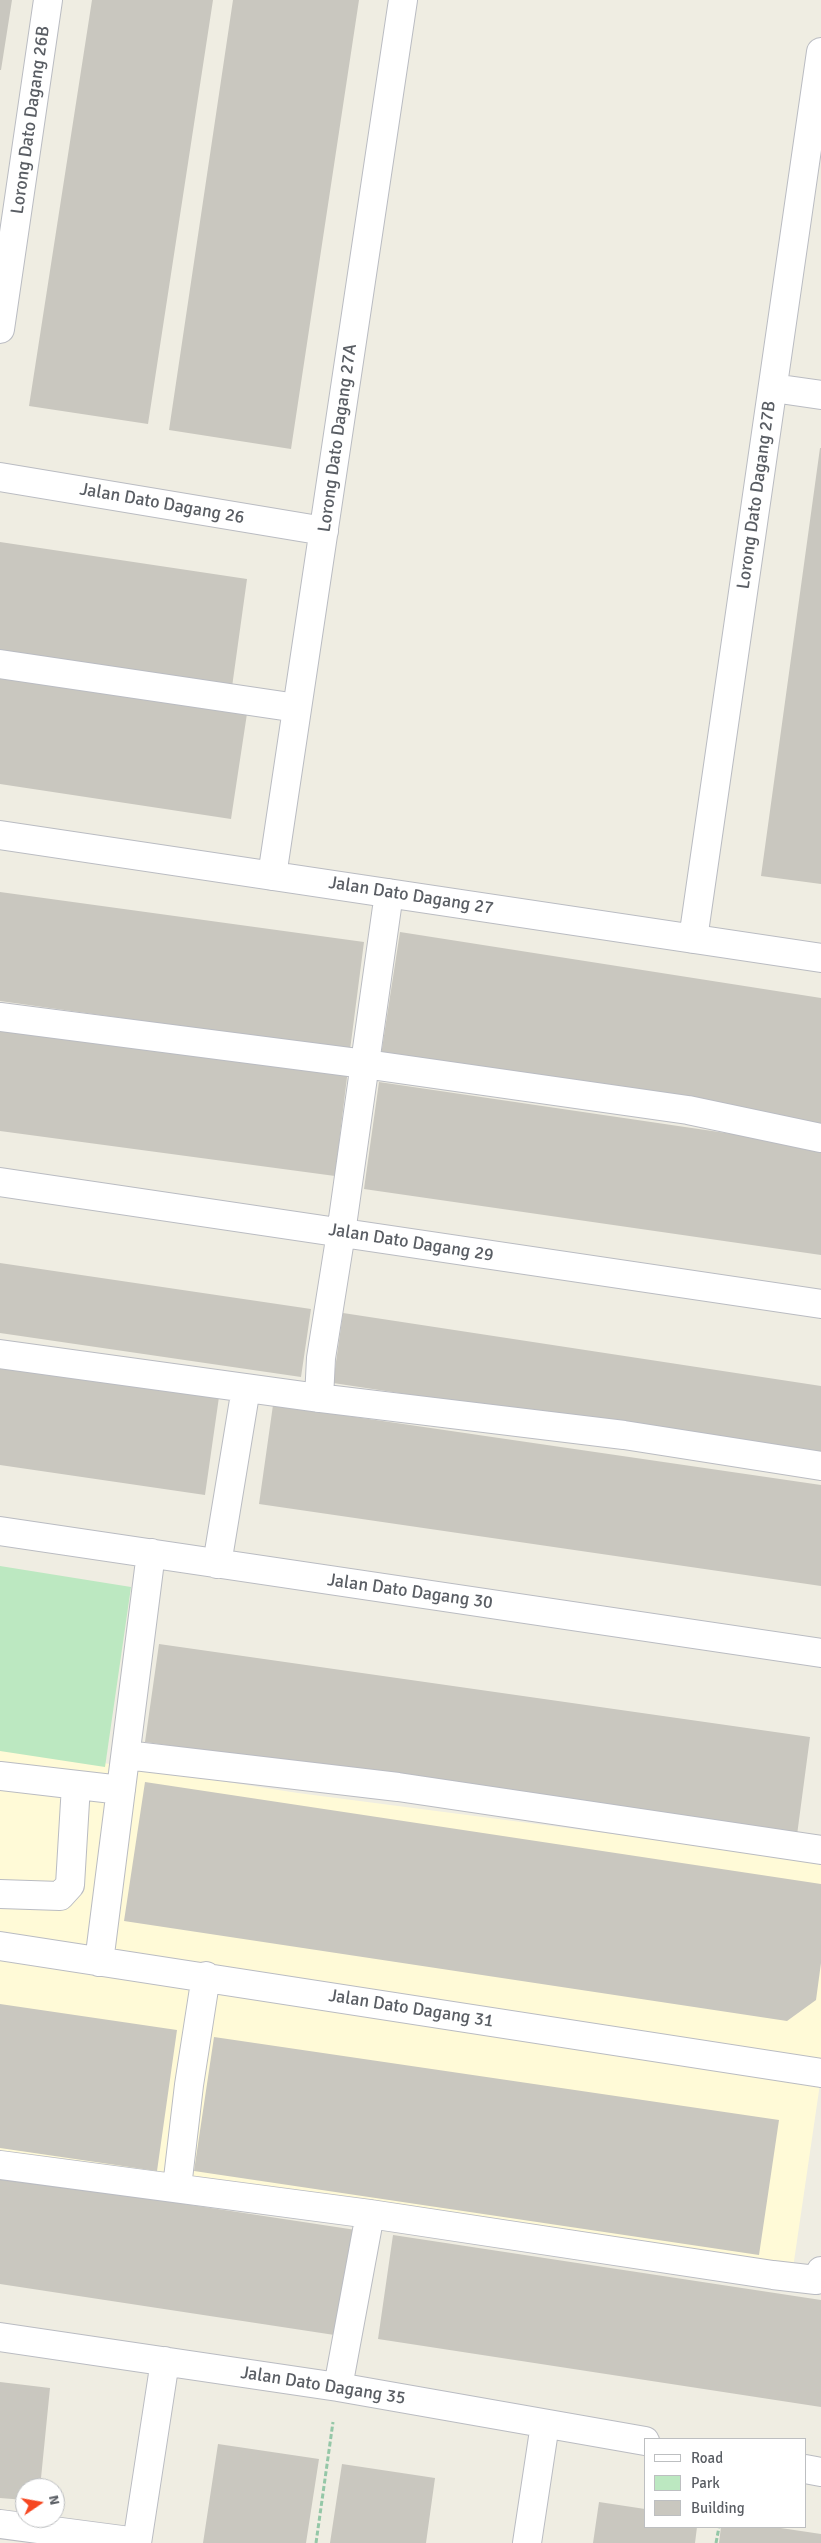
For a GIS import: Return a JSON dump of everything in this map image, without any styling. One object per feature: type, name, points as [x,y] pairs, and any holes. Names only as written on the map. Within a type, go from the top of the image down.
[{"type":"street","name":"Lorong Dato Dagang 26B","points":[[0,329],[48,0]]},
{"type":"street","name":"Lorong Dato Dagang 27A","points":[[272,876],[403,0]]},
{"type":"street","name":"Lorong Dato Dagang 27B","points":[[693,939],[821,52]]},
{"type":"street","points":[[773,388],[821,395]]},
{"type":"street","name":"Jalan Dato Dagang 26","points":[[0,477],[324,531]]},
{"type":"street","points":[[0,664],[298,708]]},
{"type":"street","name":"Jalan Dato Dagang 27","points":[[0,835],[821,958]]},
{"type":"street","points":[[319,1398],[321,1358],[341,1233],[389,893]]},
{"type":"street","points":[[0,1017],[365,1064],[688,1110],[821,1138]]},
{"type":"street","name":"Jalan Dato Dagang 29","points":[[0,1182],[821,1304]]},
{"type":"street","points":[[0,1354],[319,1398],[624,1435],[821,1466]]},
{"type":"street","points":[[217,1564],[246,1388]]},
{"type":"street","name":"Jalan Dato Dagang 30","points":[[0,1531],[821,1653]]},
{"type":"street","points":[[99,1962],[151,1553]]},
{"type":"street","points":[[126,1755],[398,1787],[821,1850]]},
{"type":"street","points":[[0,1776],[121,1790]]},
{"type":"street","points":[[0,1894],[60,1896],[70,1885],[76,1785]]},
{"type":"street","name":"Jalan Dato Dagang 31","points":[[0,1946],[99,1962],[206,1976],[821,2073]]},
{"type":"street","points":[[177,2187],[189,2085],[206,1976]]},
{"type":"street","points":[[0,2165],[370,2214],[782,2276],[816,2280],[821,2271]]},
{"type":"street","points":[[338,2387],[370,2214]]},
{"type":"street","name":"Jalan Dato Dagang 35","points":[[0,2337],[338,2387],[644,2441]]},
{"type":"street","points":[[0,2524],[137,2542],[165,2361]]},
{"type":"street","points":[[526,2543],[545,2424]]},
{"type":"street","points":[[806,2469],[821,2472]]},
{"type":"path","points":[[316,2543],[338,2387]]},
{"type":"path","points":[[716,2543],[719,2528]]},
{"type":"shaded area","points":[[0,1747],[298,1793],[821,1861],[821,2077],[793,2268],[0,2157]]},
{"type":"green space","points":[[0,1566],[131,1587],[105,1767],[0,1751]]},
{"type":"building","points":[[0,0],[12,0],[1,70],[0,70]]},
{"type":"building","points":[[92,0],[213,0],[148,424],[29,406]]},
{"type":"building","points":[[233,0],[359,0],[291,449],[169,430]]},
{"type":"building","points":[[821,448],[821,884],[761,876]]},
{"type":"building","points":[[0,542],[247,579],[232,687],[0,651]]},
{"type":"building","points":[[0,669],[248,707],[231,819],[0,784]]},
{"type":"building","points":[[0,892],[364,942],[350,1050],[0,1001]]},
{"type":"building","points":[[400,932],[821,998],[821,1124],[381,1055]]},
{"type":"building","points":[[0,1022],[348,1069],[335,1176],[0,1131]]},
{"type":"building","points":[[379,1082],[821,1147],[821,1255],[364,1189]]},
{"type":"building","points":[[0,1263],[311,1309],[301,1377],[0,1333]]},
{"type":"building","points":[[343,1313],[821,1386],[821,1457],[333,1383]]},
{"type":"building","points":[[0,1365],[219,1397],[205,1495],[0,1465]]},
{"type":"building","points":[[273,1405],[821,1485],[821,1586],[259,1504]]},
{"type":"building","points":[[159,1644],[810,1737],[797,1835],[145,1742]]},
{"type":"building","points":[[145,1782],[821,1884],[821,1963],[816,2000],[787,2021],[124,1921]]},
{"type":"building","points":[[0,2004],[177,2030],[157,2171],[0,2148]]},
{"type":"building","points":[[214,2037],[779,2120],[759,2255],[194,2171]]},
{"type":"building","points":[[0,2176],[356,2230],[341,2336],[0,2284]]},
{"type":"building","points":[[393,2235],[821,2300],[821,2407],[378,2339]]},
{"type":"building","points":[[0,2382],[50,2388],[41,2478],[15,2478],[15,2499],[0,2498]]},
{"type":"building","points":[[218,2444],[319,2459],[306,2543],[203,2543]]},
{"type":"building","points":[[342,2464],[435,2478],[426,2543],[330,2543]]},
{"type":"building","points":[[599,2502],[644,2509],[644,2528],[697,2528],[695,2543],[593,2543]]},
{"type":"building","points":[[721,2528],[781,2528],[821,2534],[821,2543],[719,2543]]}]
